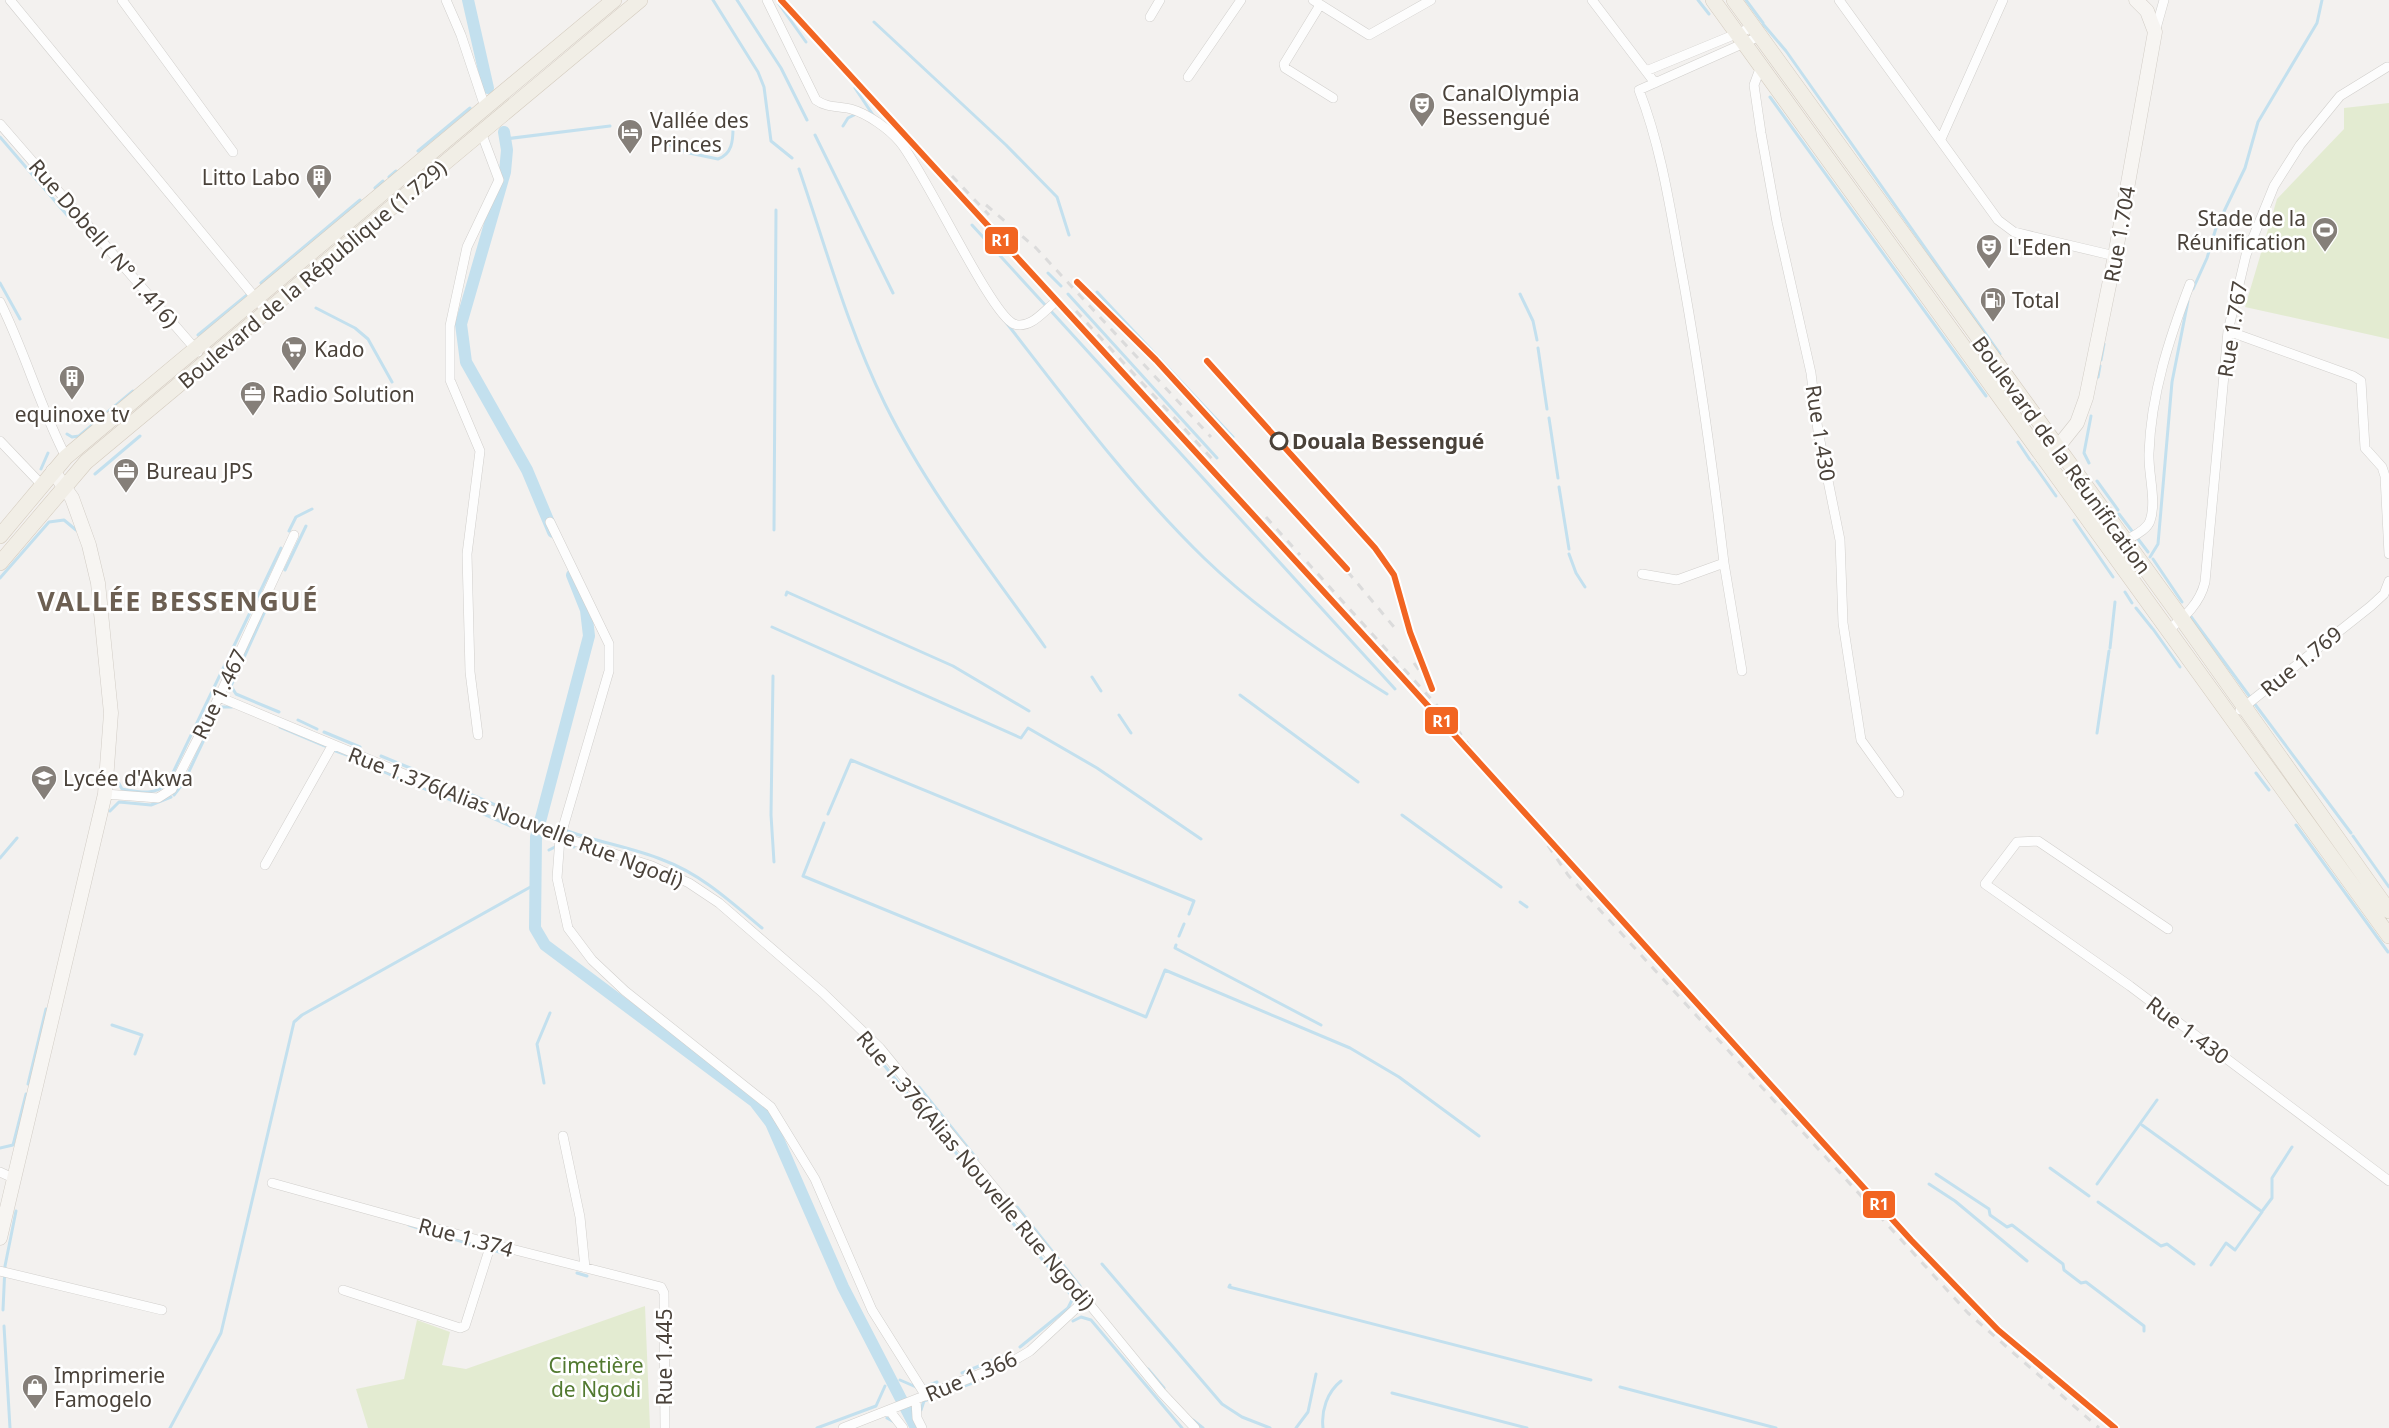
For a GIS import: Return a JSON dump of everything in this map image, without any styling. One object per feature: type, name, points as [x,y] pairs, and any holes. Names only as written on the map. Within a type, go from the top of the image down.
[{"type":"main road","name":"Boulevard de la République (1.729)","points":[[0,536],[66,457],[614,0]]},
{"type":"main road","name":"Boulevard de la République (1.729)","points":[[0,563],[86,462],[208,363],[640,0]]},
{"type":"main road","points":[[1713,0],[2389,936]]},
{"type":"main road","name":"Boulevard de la Réunification","points":[[1734,0],[2182,619],[2389,911]]},
{"type":"main road","points":[[2136,0],[2147,11],[2155,33]]},
{"type":"main road","name":"Rue 1.704","points":[[2043,458],[2057,448],[2082,412],[2115,256],[2155,33]]},
{"type":"main road","points":[[0,1238],[6,1175],[105,794],[111,713],[105,634],[98,582],[89,545],[66,485],[53,471]]},
{"type":"street","points":[[10,0],[267,312]]},
{"type":"street","points":[[122,0],[233,152]]},
{"type":"street","points":[[446,0],[486,106]]},
{"type":"street","points":[[766,0],[816,100],[824,105],[862,114],[899,141],[944,214],[979,279],[1007,319],[1024,325],[1033,321],[1053,304]]},
{"type":"street","points":[[1150,17],[1160,0]]},
{"type":"street","points":[[1188,77],[1241,0]]},
{"type":"street","points":[[1333,98],[1285,68],[1284,64],[1317,3],[1370,35],[1431,0]]},
{"type":"street","points":[[1592,0],[1655,83]]},
{"type":"street","points":[[1839,0],[1986,204],[2005,226],[2014,232],[2115,256]]},
{"type":"street","points":[[1941,139],[2003,0]]},
{"type":"street","points":[[2155,33],[2164,0]]},
{"type":"street","points":[[1646,71],[1756,32]]},
{"type":"street","points":[[1740,38],[1639,90],[1650,116],[1663,170],[1696,348],[1724,563],[1742,671]]},
{"type":"street","name":"Rue 1.430","points":[[1761,66],[1754,85],[1761,133],[1779,233],[1811,373],[1818,431],[1840,540],[1843,623],[1861,740],[1899,793]]},
{"type":"street","name":"Rue 1.767","points":[[2168,630],[2182,619],[2199,600],[2205,582],[2228,331],[2246,255],[2274,186],[2300,144],[2340,96],[2387,67]]},
{"type":"street","name":"Rue Dobell ( N° 1.416)","points":[[0,124],[208,363]]},
{"type":"street","points":[[478,735],[470,672],[468,554],[480,451],[454,395],[450,380],[449,356],[450,326],[467,247],[499,180],[484,130]]},
{"type":"street","points":[[2125,541],[2142,530],[2150,520],[2149,453],[2156,393],[2165,353],[2190,285]]},
{"type":"street","points":[[0,302],[21,346],[66,457]]},
{"type":"street","points":[[2228,331],[2353,376],[2361,381],[2365,448],[2382,467],[2385,476],[2389,554]]},
{"type":"street","points":[[0,441],[42,485]]},
{"type":"street","points":[[550,522],[601,625],[609,644],[610,657],[609,671],[560,838],[557,878],[568,928],[592,960],[625,991],[771,1107],[815,1179],[872,1310],[926,1396]]},
{"type":"street","name":"Rue 1.467","points":[[105,794],[158,798],[172,789],[219,697],[294,535]]},
{"type":"street","points":[[1642,574],[1677,580],[1724,563]]},
{"type":"street","name":"Rue 1.769","points":[[2231,717],[2371,606],[2384,594],[2389,583]]},
{"type":"street","name":"Rue 1.376(Alias Nouvelle Rue Ngodi)","points":[[219,697],[332,746],[560,838],[652,866],[689,883],[719,903],[758,934],[880,1048],[1085,1300],[1178,1412],[1195,1428]]},
{"type":"street","points":[[265,865],[332,746]]},
{"type":"street","name":"Rue 1.430","points":[[2168,929],[2038,841],[2018,842],[1985,884],[2130,986],[2389,1181]]},
{"type":"street","points":[[563,1136],[580,1217],[585,1268]]},
{"type":"street","name":"Rue 1.374","points":[[272,1183],[491,1244],[661,1287]]},
{"type":"street","points":[[343,1290],[460,1328],[465,1326],[491,1244]]},
{"type":"street","points":[[0,1271],[162,1310]]},
{"type":"street","name":"Rue 1.445","points":[[661,1287],[664,1293],[665,1428]]},
{"type":"street","name":"Rue 1.366","points":[[843,1428],[1013,1361],[1030,1350],[1085,1300]]},
{"type":"street","points":[[916,1400],[917,1418],[922,1428]]},
{"type":"street","points":[[889,1410],[903,1428]]},
{"type":"green space","name":"Stade de la Réunification","points":[[2389,103],[2389,339],[2245,307],[2277,199],[2344,129],[2344,108]]},
{"type":"green space","name":"Cimetière de Ngodi","points":[[645,1306],[650,1428],[368,1428],[356,1389],[404,1379],[417,1320],[450,1332],[442,1365],[466,1369]]},
{"type":"waterway","points":[[468,0],[488,88]]},
{"type":"waterway","points":[[713,0],[758,72],[764,87],[771,141],[792,158]]},
{"type":"waterway","points":[[737,0],[781,68],[807,120]]},
{"type":"waterway","points":[[1698,0],[1709,14]]},
{"type":"waterway","points":[[1746,0],[1763,23]]},
{"type":"waterway","points":[[2193,289],[2207,258],[2216,228],[2245,168],[2258,122],[2317,23],[2322,0]]},
{"type":"waterway","points":[[779,4],[806,42]]},
{"type":"waterway","points":[[874,22],[1006,145],[1057,197],[1069,235]]},
{"type":"waterway","points":[[1763,24],[1786,51],[2000,354]]},
{"type":"waterway","points":[[855,88],[873,115]]},
{"type":"waterway","points":[[1770,97],[1986,396]]},
{"type":"waterway","points":[[418,151],[470,108]]},
{"type":"waterway","points":[[843,126],[848,118],[856,114]]},
{"type":"waterway","points":[[505,139],[610,126]]},
{"type":"waterway","points":[[666,143],[689,153],[718,159],[729,150],[733,128]]},
{"type":"waterway","points":[[504,132],[507,150],[505,172],[461,324],[466,362],[527,470],[553,532]]},
{"type":"waterway","points":[[815,135],[893,293]]},
{"type":"waterway","points":[[0,137],[67,215]]},
{"type":"waterway","points":[[799,169],[838,288],[885,404],[920,468],[1045,647]]},
{"type":"waterway","points":[[389,177],[396,171]]},
{"type":"waterway","points":[[375,188],[383,181]]},
{"type":"waterway","points":[[261,283],[360,200]]},
{"type":"waterway","points":[[774,530],[776,210]]},
{"type":"waterway","points":[[972,225],[1046,306]]},
{"type":"waterway","points":[[1048,273],[1061,286]]},
{"type":"waterway","points":[[0,283],[20,319]]},
{"type":"waterway","points":[[1097,292],[1233,437]]},
{"type":"waterway","points":[[1068,294],[1217,458]]},
{"type":"waterway","points":[[1520,294],[1533,321],[1537,340]]},
{"type":"waterway","points":[[198,335],[247,295]]},
{"type":"waterway","points":[[2150,557],[2158,544],[2172,382],[2188,301]]},
{"type":"waterway","points":[[316,308],[355,328],[368,339],[392,382]]},
{"type":"waterway","points":[[1050,310],[1395,689]]},
{"type":"waterway","points":[[1005,321],[1126,473],[1204,558],[1292,631],[1387,694]]},
{"type":"waterway","points":[[2101,360],[2104,344]]},
{"type":"waterway","points":[[1538,348],[1547,409]]},
{"type":"waterway","points":[[2098,377],[2100,366]]},
{"type":"waterway","points":[[67,434],[72,437],[79,436],[133,391]]},
{"type":"waterway","points":[[2089,463],[2084,453],[2091,416]]},
{"type":"waterway","points":[[1549,418],[1558,478]]},
{"type":"waterway","points":[[95,474],[140,436]]},
{"type":"waterway","points":[[2018,442],[2030,460]]},
{"type":"waterway","points":[[41,469],[48,453]]},
{"type":"waterway","points":[[2032,462],[2056,496]]},
{"type":"waterway","points":[[2097,481],[2118,510]]},
{"type":"waterway","points":[[1559,487],[1569,549]]},
{"type":"waterway","points":[[289,531],[296,517],[312,509]]},
{"type":"waterway","points":[[2119,514],[2148,552]]},
{"type":"waterway","points":[[0,578],[49,522],[64,520],[76,530]]},
{"type":"waterway","points":[[2074,520],[2113,577]]},
{"type":"waterway","points":[[285,570],[306,526]]},
{"type":"waterway","points":[[258,596],[281,548]]},
{"type":"waterway","points":[[1569,554],[1576,573],[1585,587]]},
{"type":"waterway","points":[[2153,559],[2182,602]]},
{"type":"waterway","points":[[572,575],[586,610],[589,636],[536,837],[535,928],[545,945],[755,1102],[771,1123],[843,1287],[916,1428]]},
{"type":"waterway","points":[[786,595],[787,592],[953,666],[1029,711]]},
{"type":"waterway","points":[[2125,592],[2132,603]]},
{"type":"waterway","points":[[117,780],[122,789],[141,792],[158,790],[168,783],[257,598]]},
{"type":"waterway","points":[[270,600],[231,686],[236,694],[279,712]]},
{"type":"waterway","points":[[2110,648],[2115,602]]},
{"type":"waterway","points":[[2136,608],[2152,628]]},
{"type":"waterway","points":[[2189,614],[2250,697]]},
{"type":"waterway","points":[[772,627],[1021,738],[1028,728],[1097,768],[1201,839]]},
{"type":"waterway","points":[[2153,629],[2180,667]]},
{"type":"waterway","points":[[2097,733],[2109,651]]},
{"type":"waterway","points":[[773,676],[771,815],[774,862]]},
{"type":"waterway","points":[[1092,677],[1101,691]]},
{"type":"waterway","points":[[1240,695],[1358,782]]},
{"type":"waterway","points":[[2254,703],[2351,833]]},
{"type":"waterway","points":[[174,795],[184,782],[217,712],[222,707],[232,707]]},
{"type":"waterway","points":[[1119,715],[1131,733]]},
{"type":"waterway","points":[[298,720],[317,729]]},
{"type":"waterway","points":[[280,727],[325,746]]},
{"type":"waterway","points":[[324,732],[360,747]]},
{"type":"waterway","points":[[333,750],[347,755]]},
{"type":"waterway","points":[[381,756],[415,770]]},
{"type":"waterway","points":[[828,814],[851,760],[1194,901],[1189,914]]},
{"type":"waterway","points":[[359,761],[391,775]]},
{"type":"waterway","points":[[417,771],[441,782]]},
{"type":"waterway","points":[[2256,773],[2269,790]]},
{"type":"waterway","points":[[395,777],[406,781]]},
{"type":"waterway","points":[[423,788],[451,800]]},
{"type":"waterway","points":[[472,795],[517,814]]},
{"type":"waterway","points":[[110,811],[119,802],[151,805],[171,797]]},
{"type":"waterway","points":[[452,801],[461,804]]},
{"type":"waterway","points":[[470,808],[510,826]]},
{"type":"waterway","points":[[1402,815],[1501,887]]},
{"type":"waterway","points":[[824,823],[803,876],[1146,1017],[1165,970],[1350,1048],[1399,1077],[1479,1136]]},
{"type":"waterway","points":[[2296,825],[2388,952]]},
{"type":"waterway","points":[[565,830],[677,866],[715,890],[762,928]]},
{"type":"waterway","points":[[2353,836],[2389,887]]},
{"type":"waterway","points":[[0,858],[17,838]]},
{"type":"waterway","points":[[563,844],[574,847]]},
{"type":"waterway","points":[[549,850],[557,846]]},
{"type":"waterway","points":[[580,849],[591,852]]},
{"type":"waterway","points":[[170,1428],[221,1333],[294,1022],[302,1015],[534,885]]},
{"type":"waterway","points":[[1520,902],[1527,907]]},
{"type":"waterway","points":[[1179,936],[1184,924]]},
{"type":"waterway","points":[[1176,945],[1175,948],[1321,1025]]},
{"type":"waterway","points":[[28,1084],[46,1009]]},
{"type":"waterway","points":[[544,1083],[537,1044],[550,1013]]},
{"type":"waterway","points":[[112,1025],[142,1035],[135,1054]]},
{"type":"waterway","points":[[871,1049],[922,1112]]},
{"type":"waterway","points":[[919,1087],[977,1159]]},
{"type":"waterway","points":[[0,1148],[13,1145],[26,1094]]},
{"type":"waterway","points":[[2097,1184],[2157,1100]]},
{"type":"waterway","points":[[931,1122],[1071,1295],[1072,1300],[1068,1308],[1020,1347]]},
{"type":"waterway","points":[[2142,1125],[2261,1211]]},
{"type":"waterway","points":[[2263,1210],[2272,1198],[2272,1178],[2292,1147]]},
{"type":"waterway","points":[[2050,1168],[2089,1196]]},
{"type":"waterway","points":[[1936,1174],[1989,1209],[1990,1215],[2007,1227],[2012,1225],[2063,1264],[2064,1270],[2081,1283],[2086,1282],[2144,1326],[2144,1331]]},
{"type":"waterway","points":[[1929,1184],[1955,1201],[2027,1261]]},
{"type":"waterway","points":[[2098,1202],[2161,1246],[2167,1244],[2194,1264]]},
{"type":"waterway","points":[[1017,1207],[1080,1286]]},
{"type":"waterway","points":[[3,1310],[5,1266],[16,1211]]},
{"type":"waterway","points":[[2211,1265],[2226,1243],[2235,1250],[2262,1212]]},
{"type":"waterway","points":[[409,1225],[427,1231]]},
{"type":"waterway","points":[[432,1232],[485,1249]]},
{"type":"waterway","points":[[492,1250],[503,1253]]},
{"type":"waterway","points":[[1102,1264],[1222,1404],[1242,1417],[1270,1428]]},
{"type":"waterway","points":[[577,1273],[587,1276]]},
{"type":"waterway","points":[[1230,1285],[1229,1287],[1591,1380]]},
{"type":"waterway","points":[[1073,1321],[1081,1317],[1091,1320],[1182,1428]]},
{"type":"waterway","points":[[4,1326],[10,1428]]},
{"type":"waterway","points":[[962,1373],[1004,1356]]},
{"type":"waterway","points":[[1148,1369],[1164,1388]]},
{"type":"waterway","points":[[1296,1428],[1308,1412],[1316,1374]]},
{"type":"waterway","points":[[900,1380],[916,1387]]},
{"type":"waterway","points":[[1323,1428],[1326,1402],[1341,1381]]},
{"type":"waterway","points":[[922,1388],[937,1382]]},
{"type":"waterway","points":[[921,1410],[924,1401],[975,1382]]},
{"type":"waterway","points":[[817,1428],[876,1406],[885,1386]]},
{"type":"waterway","points":[[1620,1387],[1776,1428]]},
{"type":"waterway","points":[[1392,1393],[1527,1428]]},
{"type":"waterway","points":[[887,1418],[896,1423]]},
{"type":"waterway","points":[[1193,1420],[1203,1428]]},
{"type":"railway","points":[[781,0],[1196,455]]},
{"type":"railway","points":[[952,176],[989,215]]},
{"type":"railway","points":[[986,205],[1036,248],[1211,437]]},
{"type":"railway","points":[[1076,281],[1156,360],[1230,441]]},
{"type":"railway","points":[[1076,311],[1214,461]]},
{"type":"railway","points":[[1284,500],[1319,539]]},
{"type":"railway","points":[[1266,517],[1300,555]]},
{"type":"railway","points":[[1358,529],[1394,575],[1399,595]]},
{"type":"railway","points":[[1327,547],[1394,627]]},
{"type":"railway","points":[[1307,562],[1452,722],[1489,773]]},
{"type":"railway","points":[[1409,628],[1425,672]]},
{"type":"railway","points":[[1414,663],[1432,689]]},
{"type":"railway","points":[[1530,819],[1568,875],[1968,1313],[2099,1428]]},
{"type":"transit line","name":"R1","points":[[781,0],[1401,676],[1911,1240],[1998,1330],[2115,1428]]},
{"type":"transit line","name":"R1","points":[[1077,282],[1156,360],[1347,569]]},
{"type":"transit line","name":"R1","points":[[1207,361],[1375,548],[1394,575],[1410,632],[1432,689]]},
{"type":"place","name":"CanalOlympia Bessengué","points":[[1422,128]]},
{"type":"place","name":"Vallée des Princes","points":[[630,155]]},
{"type":"place","name":"Litto Labo","points":[[319,200]]},
{"type":"place","name":"Stade de la Réunification","points":[[2325,253]]},
{"type":"place","name":"L'Eden","points":[[1989,270]]},
{"type":"place","name":"Total","points":[[1993,323]]},
{"type":"place","name":"Kado","points":[[294,372]]},
{"type":"place","name":"equinoxe tv","points":[[72,401]]},
{"type":"place","name":"Radio Solution","points":[[253,417]]},
{"type":"place","name":"Douala Bessengué","points":[[1279,441]]},
{"type":"place","name":"Bureau JPS","points":[[126,494]]},
{"type":"place","name":"Lycée d'Akwa","points":[[44,801]]},
{"type":"place","name":"Imprimerie Famogelo","points":[[35,1410]]},
{"type":"district","name":"VALLÉE BESSENGUÉ","points":[[178,600]]}]
